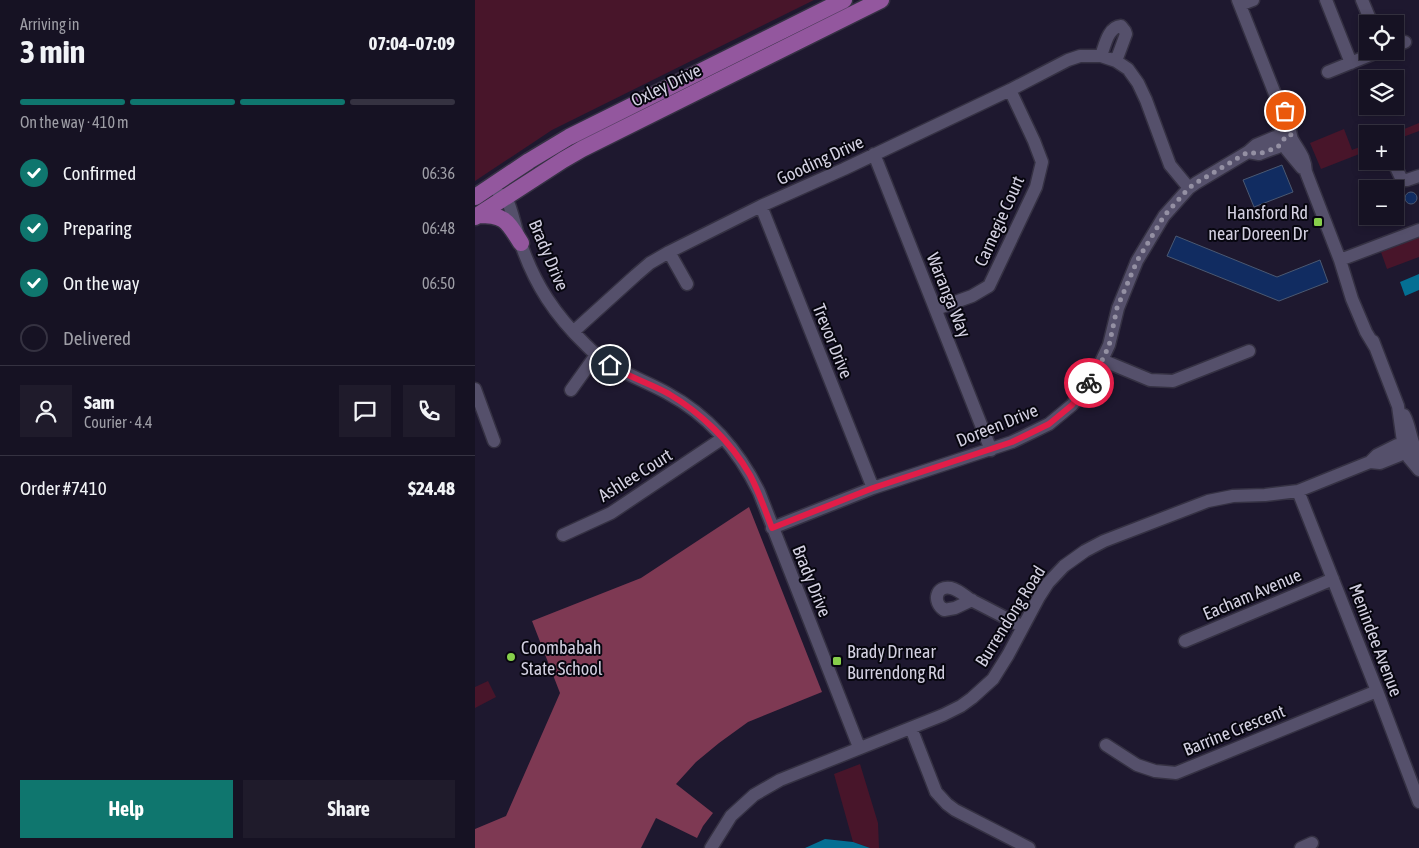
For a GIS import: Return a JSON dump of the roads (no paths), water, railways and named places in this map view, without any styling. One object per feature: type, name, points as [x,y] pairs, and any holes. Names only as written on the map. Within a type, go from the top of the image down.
[{"type":"main road","name":"Oxley Drive","points":[[478,195],[569,137],[844,0]]},
{"type":"main road","name":"Oxley Drive","points":[[477,216],[563,160],[615,132],[881,0]]},
{"type":"main road","points":[[518,168],[518,176],[521,178],[587,139],[615,132]]},
{"type":"main road","points":[[477,216],[496,216],[503,219],[508,223],[521,243]]},
{"type":"street","points":[[1253,0],[1239,2],[1275,94],[1289,121],[1287,138],[1302,156],[1306,172],[1340,260],[1359,296],[1375,347],[1398,406],[1410,427],[1412,449],[1409,458],[1419,470]]},
{"type":"street","points":[[1326,0],[1351,63]]},
{"type":"street","points":[[1362,0],[1368,15]]},
{"type":"street","points":[[1101,56],[1112,30],[1117,26],[1121,26],[1126,34],[1116,61]]},
{"type":"street","name":"Gooding Drive","points":[[573,332],[636,275],[669,252],[761,206],[1080,56],[1101,56],[1116,61],[1128,70],[1138,83],[1146,100],[1170,165],[1189,188]]},
{"type":"street","points":[[1328,72],[1359,60]]},
{"type":"street","name":"Carnegie Court","points":[[936,309],[972,296],[989,286],[1036,187],[1041,162],[1034,141],[1010,90]]},
{"type":"street","name":"Doreen Drive","points":[[772,528],[873,488],[991,450],[1049,424],[1072,405],[1094,377],[1109,346],[1117,308],[1137,261],[1164,216],[1189,188],[1196,183],[1248,152],[1259,154],[1278,147],[1287,138]]},
{"type":"street","name":"Waranga Way","points":[[875,154],[991,450]]},
{"type":"street","points":[[1397,170],[1401,180],[1419,176]]},
{"type":"street","points":[[478,195],[492,194],[506,197]]},
{"type":"street","name":"Brady Drive","points":[[506,197],[537,284],[552,308],[573,332],[595,355],[619,371],[668,394],[698,415],[723,438],[751,476],[759,492],[859,747]]},
{"type":"street","name":"Trevor Drive","points":[[761,206],[873,488]]},
{"type":"street","points":[[1340,260],[1419,230]]},
{"type":"street","points":[[669,252],[687,284]]},
{"type":"street","points":[[1102,360],[1150,380],[1173,381],[1249,351]]},
{"type":"street","points":[[571,390],[595,355]]},
{"type":"street","points":[[475,389],[494,441]]},
{"type":"street","name":"Ashlee Court","points":[[563,535],[611,513],[723,438]]},
{"type":"street","name":"Burrendong Road","points":[[711,848],[731,816],[754,795],[780,780],[943,715],[961,706],[983,689],[1001,668],[1039,597],[1055,575],[1076,557],[1094,546],[1207,501],[1233,496],[1298,491],[1370,462],[1380,463],[1412,449]]},
{"type":"street","name":"Menindee Avenue","points":[[1298,491],[1419,802]]},
{"type":"street","name":"Eacham Avenue","points":[[1185,641],[1333,579]]},
{"type":"street","points":[[972,600],[1023,627]]},
{"type":"street","name":"Barrine Crescent","points":[[1106,745],[1137,765],[1155,771],[1176,773],[1377,690]]},
{"type":"street","points":[[911,728],[933,784],[941,798],[955,810],[1029,848]]},
{"type":"water","points":[[1419,274],[1419,290],[1405,296],[1400,282]]},
{"type":"water","points":[[825,839],[853,842],[870,848],[805,848]]},
{"type":"place","name":"Hansford Rd near Doreen Dr","points":[[1318,222]]},
{"type":"place","name":"Coombabah State School","points":[[511,657]]},
{"type":"place","name":"Brady Dr near Burrendong Rd","points":[[837,661]]}]
